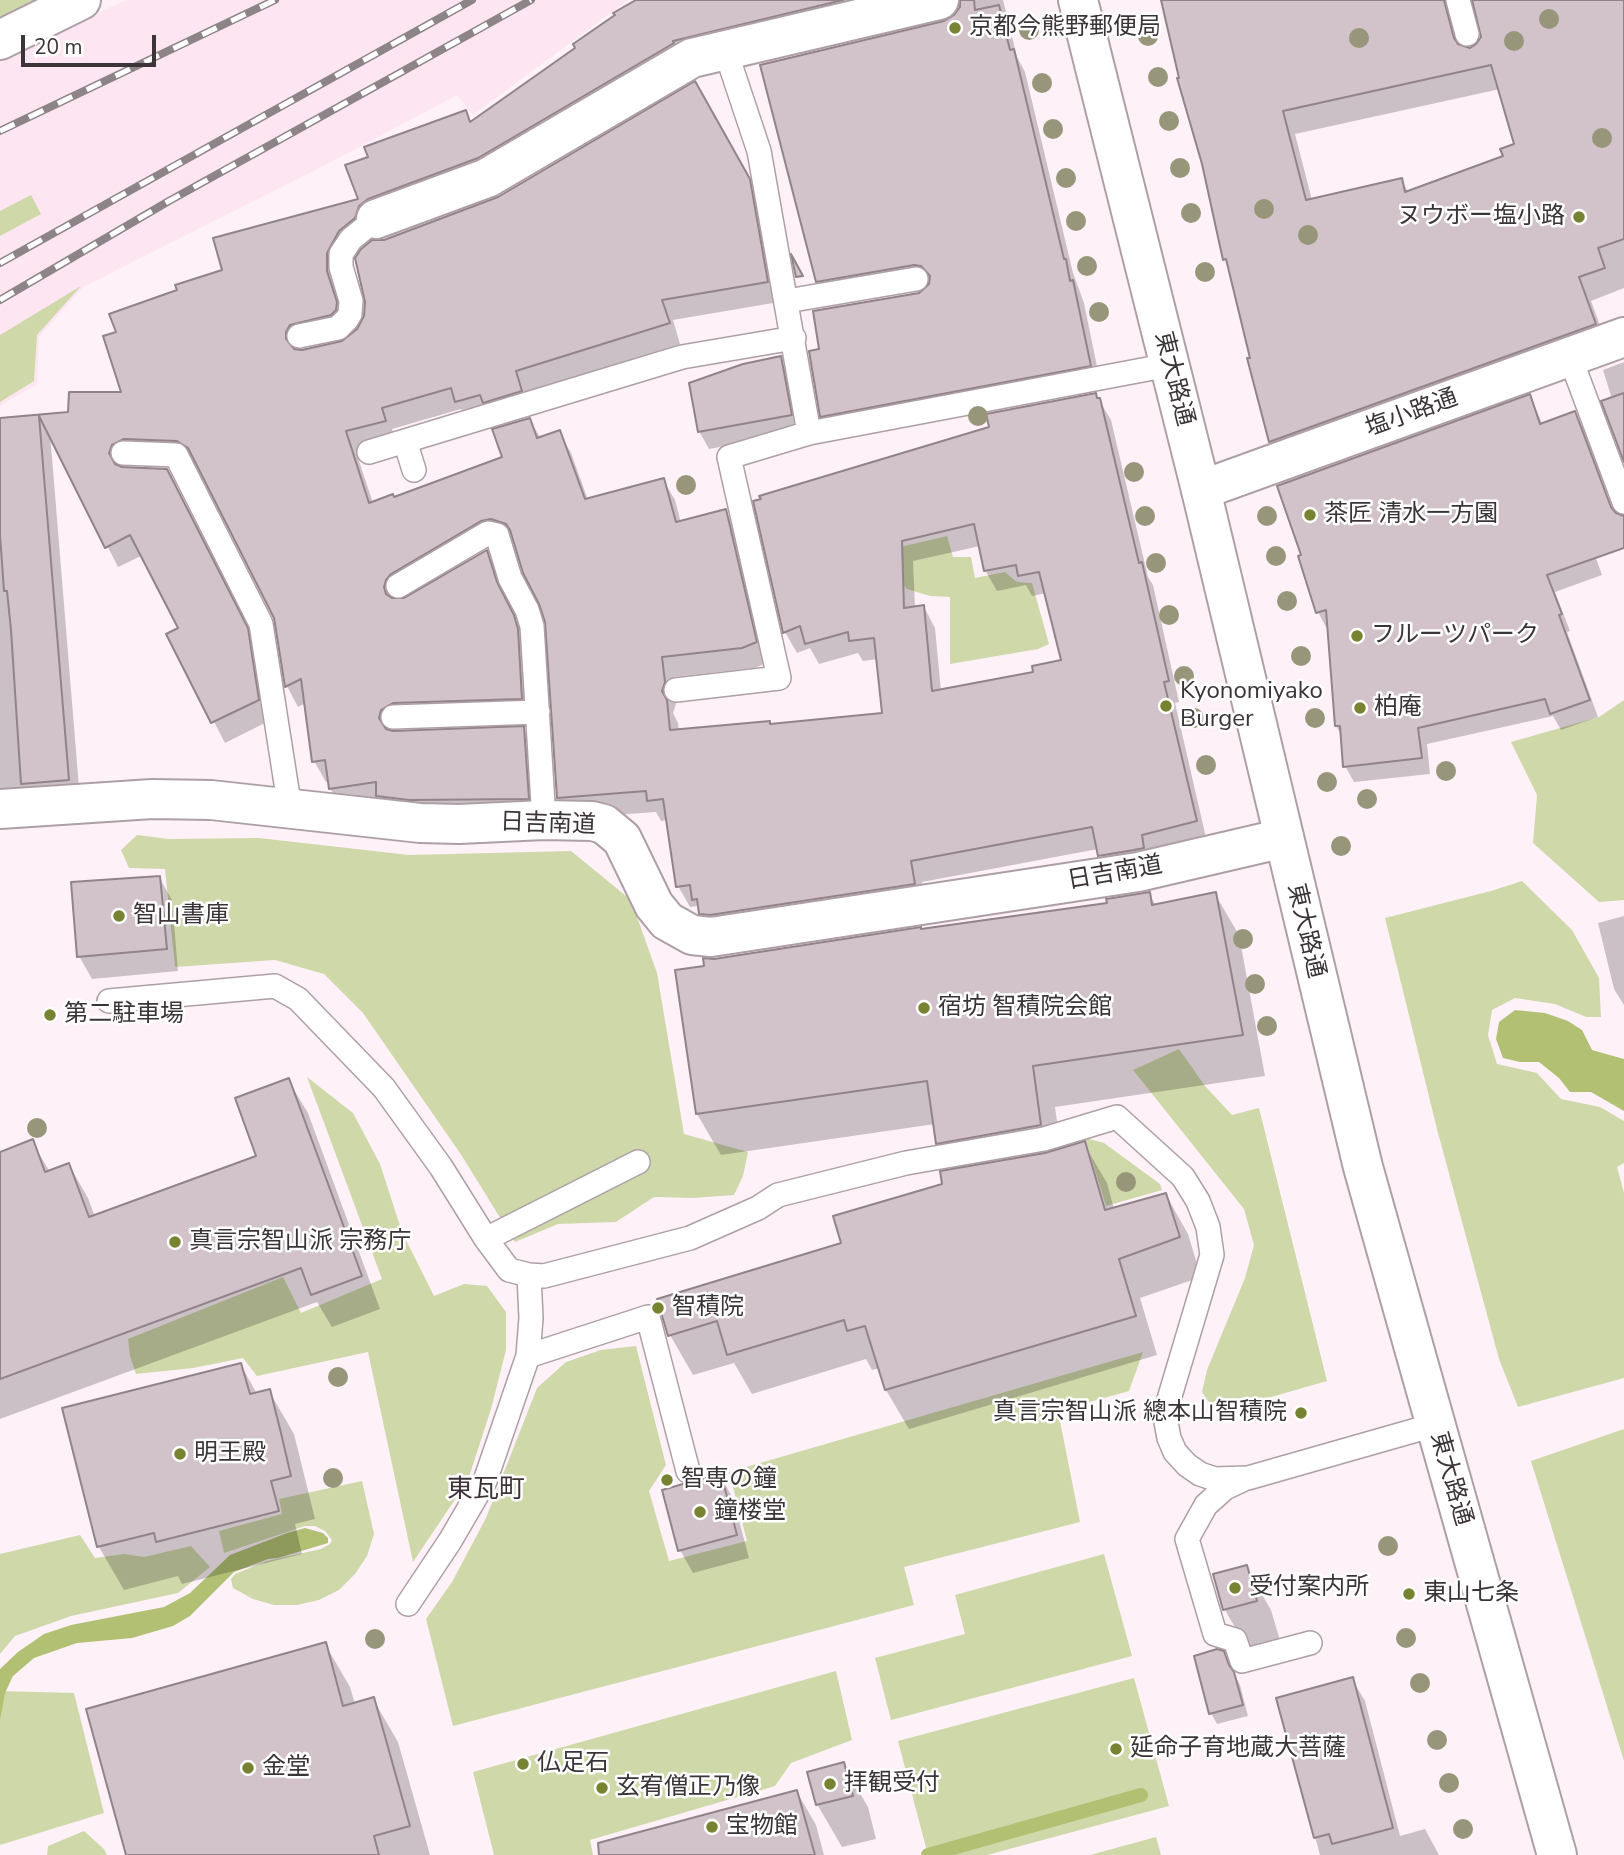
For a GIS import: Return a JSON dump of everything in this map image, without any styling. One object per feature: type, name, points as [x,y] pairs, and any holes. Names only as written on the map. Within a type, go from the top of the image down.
[{"type":"street","points":[[0,40],[81,0]]},
{"type":"street","points":[[376,219],[486,178],[692,58],[939,0]]},
{"type":"street","name":"東大路通","points":[[1078,0],[1201,490],[1363,1167],[1557,1855]]},
{"type":"street","name":"塩小路通","points":[[1201,490],[1624,337]]},
{"type":"street","name":"日吉南道","points":[[0,809],[152,799],[211,800],[446,824],[592,821],[614,830],[627,849],[660,914],[683,931],[711,937],[1138,872],[1284,838]]},
{"type":"lane","points":[[1458,0],[1467,34]]},
{"type":"lane","points":[[725,49],[759,151],[809,433]]},
{"type":"lane","points":[[299,336],[338,328],[347,320],[351,301],[341,267],[341,254],[351,239],[376,219]]},
{"type":"lane","points":[[787,301],[916,279]]},
{"type":"lane","points":[[369,452],[682,357],[794,338]]},
{"type":"lane","points":[[1570,357],[1624,502]]},
{"type":"lane","points":[[676,690],[779,678],[729,457],[809,433],[1170,365]]},
{"type":"lane","points":[[405,441],[414,470]]},
{"type":"lane","points":[[123,453],[176,455],[261,624],[289,809]]},
{"type":"lane","points":[[398,586],[488,533],[497,534],[510,578],[530,617],[544,820]]},
{"type":"lane","points":[[393,717],[538,712]]},
{"type":"lane","points":[[109,1001],[275,986],[298,999],[384,1088],[441,1167],[486,1239],[509,1270],[529,1275],[544,1276],[690,1238],[758,1208],[778,1195],[906,1163],[1044,1139],[1117,1117],[1183,1177],[1198,1201],[1208,1227],[1212,1255],[1167,1406],[1169,1438],[1175,1452],[1200,1474],[1215,1479],[1248,1478]]},
{"type":"lane","points":[[486,1239],[638,1163]]},
{"type":"lane","points":[[408,1604],[450,1541],[485,1481],[528,1356],[531,1318],[529,1275]]},
{"type":"lane","points":[[528,1356],[648,1317],[688,1471]]},
{"type":"lane","points":[[1310,1643],[1242,1661],[1235,1640],[1215,1634],[1187,1539],[1206,1505],[1225,1488],[1248,1478],[1434,1425]]},
{"type":"shaded area","points":[[0,0],[40,0],[0,18]]},
{"type":"shaded area","points":[[126,0],[628,0],[473,115],[457,95],[83,287],[39,337],[37,384],[0,406],[0,58]]},
{"type":"shaded area","points":[[31,195],[41,214],[0,236],[0,211]]},
{"type":"shaded area","points":[[81,286],[37,335],[34,381],[0,402],[0,335]]},
{"type":"shaded area","points":[[947,536],[953,557],[971,557],[975,578],[1005,572],[1017,582],[1032,583],[1049,644],[1038,649],[950,664],[950,597],[930,596],[907,589],[892,571],[883,551]]},
{"type":"shaded area","points":[[1624,700],[1624,900],[1599,902],[1533,843],[1537,795],[1511,742],[1599,717]]},
{"type":"shaded area","points":[[137,835],[169,839],[259,838],[409,855],[571,851],[631,900],[657,973],[684,1134],[748,1152],[743,1176],[734,1195],[654,1197],[616,1222],[558,1224],[515,1242],[462,1156],[363,1013],[324,974],[275,960],[175,967],[165,869],[129,868],[121,850]]},
{"type":"shaded area","points":[[1522,881],[1572,930],[1599,978],[1601,1017],[1586,1017],[1555,1004],[1515,998],[1492,1010],[1488,1035],[1497,1064],[1537,1073],[1561,1099],[1600,1107],[1624,1121],[1624,1163],[1617,1167],[1624,1193],[1624,1378],[1518,1407],[1499,1359],[1437,1129],[1385,918]]},
{"type":"shaded area","points":[[1515,1010],[1545,1013],[1568,1021],[1582,1030],[1592,1050],[1624,1059],[1624,1111],[1591,1092],[1570,1092],[1559,1078],[1539,1062],[1503,1058],[1496,1039],[1499,1022]]},
{"type":"shaded area","points":[[1179,1049],[1205,1086],[1232,1115],[1259,1108],[1327,1381],[1222,1411],[1208,1401],[1202,1392],[1207,1370],[1245,1278],[1254,1245],[1244,1209],[1133,1070]]},
{"type":"shaded area","points":[[307,1077],[353,1113],[380,1164],[402,1232],[434,1296],[464,1284],[487,1286],[506,1312],[506,1350],[491,1409],[468,1480],[413,1562],[368,1352],[257,1376],[243,1358],[193,1368],[136,1374],[130,1356],[128,1339],[283,1277],[301,1313],[382,1279]]},
{"type":"shaded area","points":[[1085,1138],[1104,1143],[1160,1184],[1162,1190],[1106,1206]]},
{"type":"shaded area","points":[[636,1346],[666,1465],[649,1491],[669,1561],[747,1541],[729,1472],[1143,1352],[1129,1391],[1058,1411],[1080,1522],[904,1567],[914,1605],[453,1726],[426,1619],[452,1582],[486,1518],[537,1388],[566,1362],[601,1350]]},
{"type":"shaded area","points":[[1624,1429],[1624,1761],[1531,1461]]},
{"type":"shaded area","points":[[362,1481],[374,1534],[367,1556],[355,1574],[339,1590],[319,1600],[297,1605],[274,1605],[253,1599],[233,1588],[231,1579],[235,1574],[267,1561],[321,1549],[332,1540],[325,1531],[315,1526],[305,1526],[224,1553],[219,1531],[282,1514],[279,1499]]},
{"type":"shaded area","points":[[305,1528],[323,1533],[328,1538],[328,1543],[268,1559],[234,1572],[190,1616],[173,1626],[132,1638],[77,1643],[34,1658],[13,1676],[5,1693],[0,1720],[0,1669],[44,1634],[71,1625],[164,1607],[190,1593],[230,1555]]},
{"type":"shaded area","points":[[80,1535],[95,1558],[124,1554],[144,1557],[191,1546],[210,1567],[178,1593],[71,1616],[15,1636],[0,1654],[0,1554]]},
{"type":"shaded area","points":[[1104,1554],[1132,1656],[891,1720],[875,1658],[965,1634],[955,1595]]},
{"type":"shaded area","points":[[836,1671],[852,1740],[791,1763],[775,1786],[590,1840],[593,1855],[494,1855],[473,1772]]},
{"type":"shaded area","points":[[1134,1678],[1169,1806],[987,1855],[928,1855],[898,1741]]},
{"type":"shaded area","points":[[0,1691],[74,1693],[104,1813],[0,1845]]},
{"type":"shaded area","points":[[84,1831],[107,1855],[47,1855],[48,1846]]},
{"type":"shaded area","points":[[1156,1837],[1161,1855],[1090,1855]]},
{"type":"building","points":[[636,0],[843,0],[673,41],[674,43],[478,158],[368,199],[359,206],[355,218],[339,231],[327,253],[327,271],[337,302],[336,310],[331,315],[290,325],[286,339],[294,349],[302,350],[342,341],[357,329],[364,316],[365,302],[355,258],[372,240],[384,240],[498,197],[695,81],[750,179],[768,282],[662,300],[670,323],[516,371],[522,391],[483,403],[480,395],[455,402],[451,388],[382,408],[386,421],[346,431],[369,503],[393,494],[394,497],[502,457],[492,429],[530,418],[537,438],[560,430],[585,499],[664,478],[676,522],[726,509],[757,642],[742,648],[662,657],[665,682],[662,691],[667,700],[670,730],[882,713],[874,638],[849,641],[848,632],[805,644],[800,626],[783,633],[753,501],[761,499],[759,496],[989,427],[986,414],[1096,393],[1097,398],[1100,398],[1139,563],[1142,562],[1169,681],[1164,682],[1197,821],[1142,835],[1144,848],[1134,850],[1098,856],[1092,827],[911,861],[915,884],[710,915],[699,914],[697,899],[692,900],[690,885],[676,887],[663,799],[647,801],[646,791],[557,798],[545,622],[523,573],[510,530],[506,524],[491,519],[481,521],[391,574],[384,587],[386,594],[392,598],[404,598],[487,550],[497,582],[518,629],[522,699],[393,703],[381,710],[379,718],[386,729],[393,731],[524,726],[529,799],[409,800],[376,796],[376,782],[329,789],[325,760],[312,762],[301,679],[285,687],[274,618],[188,448],[177,441],[124,439],[112,445],[109,453],[115,464],[122,467],[167,469],[248,628],[259,700],[211,723],[166,634],[178,628],[130,535],[105,548],[39,416],[69,780],[21,784],[11,630],[7,591],[4,591],[0,535],[0,418],[68,412],[69,392],[121,392],[103,336],[116,332],[109,314],[177,290],[175,285],[222,270],[213,238],[358,199],[345,165],[368,157],[364,147],[466,110],[470,122],[575,48],[573,44],[615,15],[613,13]],"holes":[[[974,524],[984,571],[1016,565],[1018,576],[1039,572],[1061,660],[1032,666],[1033,672],[932,691],[924,605],[904,608],[902,541]]]},
{"type":"building","points":[[960,0],[974,0],[975,10],[999,5],[1010,50],[1014,49],[1064,259],[1070,281],[1073,280],[1091,366],[820,417],[809,351],[819,349],[813,311],[919,293],[929,284],[930,276],[921,266],[914,265],[816,282],[760,65],[944,21],[954,15],[960,7]]},
{"type":"building","points":[[1161,0],[1444,0],[1454,38],[1458,44],[1470,48],[1481,37],[1472,0],[1624,0],[1624,239],[1598,248],[1605,268],[1579,277],[1596,324],[1269,442],[1247,358],[1250,358],[1226,259],[1223,260],[1202,164]],"holes":[[[1491,65],[1514,144],[1500,149],[1503,156],[1405,192],[1402,178],[1306,200],[1283,111]]]},
{"type":"building","points":[[791,254],[803,276],[796,277]]},
{"type":"building","points":[[781,356],[792,415],[698,432],[689,383],[743,364]]},
{"type":"building","points":[[1624,393],[1624,462],[1601,401]]},
{"type":"building","points":[[1530,394],[1540,424],[1575,411],[1611,507],[1624,516],[1624,548],[1547,575],[1590,700],[1550,714],[1545,699],[1418,728],[1422,758],[1343,767],[1340,726],[1335,726],[1326,610],[1316,613],[1298,556],[1301,555],[1277,486]]},
{"type":"building","name":"智山書庫","points":[[160,876],[167,949],[77,957],[71,882]]},
{"type":"building","name":"宿坊 智積院会館","points":[[1150,892],[1152,905],[1216,892],[1243,1035],[1033,1066],[1041,1125],[936,1144],[927,1081],[696,1114],[675,970],[704,966],[703,958],[714,959],[921,927],[1107,903],[1106,899]]},
{"type":"building","name":"真言宗智山派 宗務庁","points":[[289,1078],[362,1276],[311,1295],[301,1268],[0,1379],[0,1152],[33,1139],[45,1172],[69,1163],[89,1217],[256,1156],[235,1098]]},
{"type":"building","points":[[1085,1141],[1105,1210],[1166,1193],[1180,1237],[1119,1259],[1136,1316],[885,1390],[865,1326],[847,1331],[844,1320],[727,1355],[717,1321],[668,1336],[657,1299],[841,1243],[833,1216],[942,1184],[940,1171],[1045,1153]]},
{"type":"building","name":"明王殿","points":[[241,1363],[250,1394],[270,1389],[291,1476],[271,1481],[279,1511],[156,1542],[154,1533],[97,1547],[62,1408]]},
{"type":"building","name":"鐘楼堂","points":[[721,1474],[737,1535],[678,1551],[662,1490]]},
{"type":"building","name":"受付案内所","points":[[1247,1565],[1257,1601],[1223,1610],[1213,1574]]},
{"type":"building","name":"金堂","points":[[326,1642],[343,1706],[374,1697],[410,1826],[374,1836],[379,1855],[126,1855],[86,1709]]},
{"type":"building","points":[[1217,1649],[1224,1651],[1234,1672],[1243,1705],[1209,1714],[1194,1656]]},
{"type":"building","points":[[1353,1677],[1393,1828],[1332,1844],[1329,1834],[1314,1838],[1276,1698]]},
{"type":"building","name":"拝観受付","points":[[844,1762],[853,1796],[816,1805],[807,1772]]},
{"type":"building","name":"宝物館","points":[[797,1790],[815,1855],[599,1855],[598,1843]]},
{"type":"waterway","points":[[928,1855],[1141,1795]]},
{"type":"railway","points":[[0,131],[275,0]]},
{"type":"railway","points":[[0,263],[472,0]]},
{"type":"railway","points":[[0,300],[169,201],[531,0]]},
{"type":"place","name":"京都今熊野郵便局","points":[[955,28]]},
{"type":"place","name":"ヌウボー塩小路","points":[[1579,217]]},
{"type":"place","name":"茶匠 清水一方園","points":[[1310,515]]},
{"type":"place","name":"フルーツパーク","points":[[1357,636]]},
{"type":"place","name":"Kyonomiyako Burger","points":[[1166,706]]},
{"type":"place","name":"柏庵","points":[[1360,708]]},
{"type":"place","name":"智山書庫","points":[[119,916]]},
{"type":"place","name":"宿坊 智積院会館","points":[[924,1008]]},
{"type":"place","name":"第二駐車場","points":[[50,1015]]},
{"type":"place","name":"真言宗智山派 宗務庁","points":[[175,1242]]},
{"type":"place","name":"智積院","points":[[658,1308]]},
{"type":"place","name":"真言宗智山派 總本山智積院","points":[[1301,1413]]},
{"type":"place","name":"明王殿","points":[[180,1454]]},
{"type":"place","name":"智専の鐘","points":[[667,1480]]},
{"type":"place","name":"鐘楼堂","points":[[700,1512]]},
{"type":"place","name":"受付案内所","points":[[1235,1588]]},
{"type":"place","name":"東山七条","points":[[1409,1594]]},
{"type":"place","name":"延命子育地蔵大菩薩","points":[[1116,1749]]},
{"type":"place","name":"仏足石","points":[[523,1764]]},
{"type":"place","name":"金堂","points":[[248,1768]]},
{"type":"place","name":"拝観受付","points":[[830,1784]]},
{"type":"place","name":"玄宥僧正乃像","points":[[602,1788]]},
{"type":"place","name":"宝物館","points":[[712,1827]]},
{"type":"district","name":"東瓦町","points":[[486,1491]]}]
